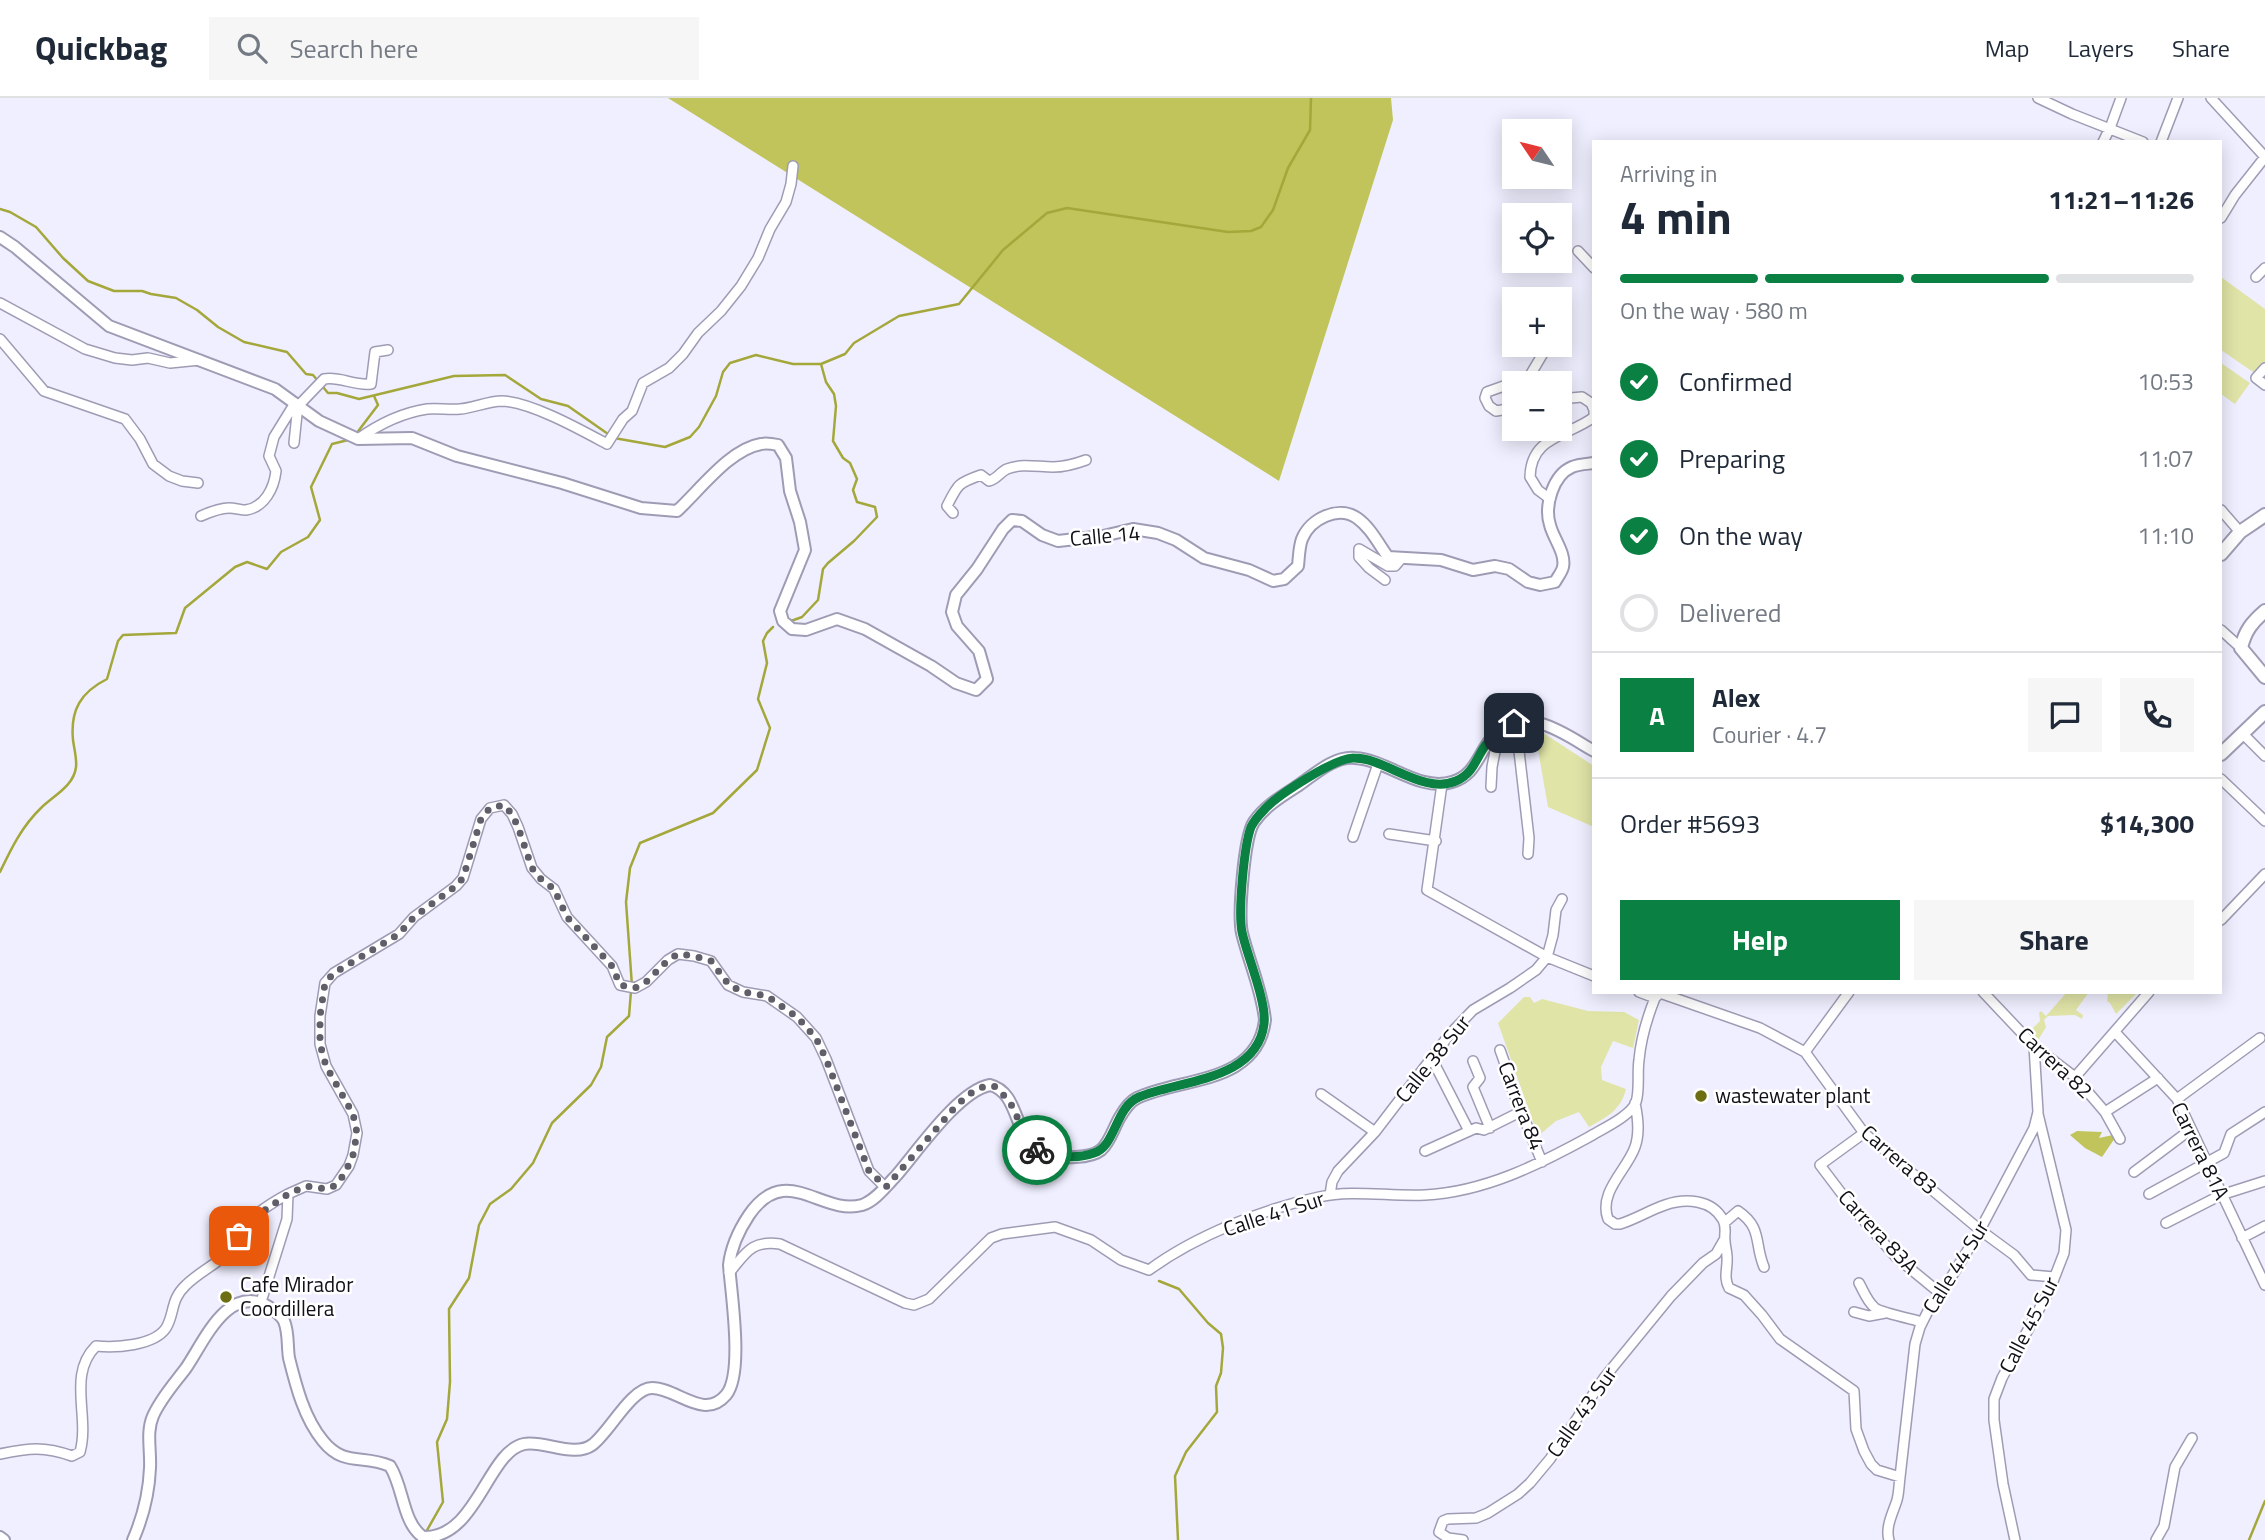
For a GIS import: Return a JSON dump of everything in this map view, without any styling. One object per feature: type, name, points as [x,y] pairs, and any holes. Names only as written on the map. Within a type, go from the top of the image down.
[{"type":"main road","points":[[2222,553],[2240,532],[2265,514]]},
{"type":"main road","points":[[2265,611],[2252,622],[2244,635],[2241,648],[2265,677]]},
{"type":"main road","points":[[2222,753],[2265,712]]},
{"type":"street","points":[[2038,98],[2138,140]]},
{"type":"street","points":[[2103,140],[2121,98]]},
{"type":"street","points":[[2162,140],[2178,98]]},
{"type":"street","points":[[2211,98],[2265,157],[2222,216]]},
{"type":"street","points":[[0,237],[109,326],[275,389],[319,421],[358,439],[379,424],[406,414],[428,409],[461,409],[502,401],[521,404],[607,444],[623,419],[632,411],[643,383],[669,368],[741,286],[765,246],[770,229],[786,202],[792,184],[793,166]]},
{"type":"street","points":[[1578,251],[1592,266]]},
{"type":"street","points":[[2256,277],[2265,268]]},
{"type":"street","points":[[0,303],[85,349],[115,358],[148,358],[178,363],[202,360]]},
{"type":"street","points":[[0,339],[44,391],[125,419],[140,439],[153,464],[169,476],[198,483]]},
{"type":"street","points":[[201,516],[214,510],[254,508],[269,494],[276,471],[269,456],[275,437],[298,405],[321,382],[337,379],[361,385],[371,384],[375,365],[373,355],[375,352],[388,350]]},
{"type":"street","points":[[2265,368],[2256,378],[2265,385]]},
{"type":"street","points":[[1502,387],[1487,392],[1485,398],[1489,406],[1496,411],[1502,410]]},
{"type":"street","points":[[1572,398],[1582,397],[1592,406]]},
{"type":"street","points":[[294,443],[298,405]]},
{"type":"street","points":[[1550,499],[1538,491],[1530,477],[1533,456],[1543,445],[1592,419]]},
{"type":"street","name":"Calle 14","points":[[358,439],[412,439],[457,456],[562,483],[641,508],[677,511],[721,467],[737,455],[763,443],[778,445],[786,458],[790,491],[805,550],[780,611],[783,621],[792,629],[806,630],[837,619],[865,629],[956,683],[976,690],[987,678],[979,651],[957,626],[952,612],[956,595],[1012,520],[1022,521],[1042,535],[1058,541],[1103,536],[1133,529],[1158,533],[1205,558],[1250,570],[1272,581],[1290,576],[1298,566],[1301,540],[1309,526],[1330,514],[1346,513],[1355,516],[1367,527],[1388,556],[1401,559]]},
{"type":"street","points":[[953,513],[947,506],[958,485],[972,478],[983,475],[989,481],[997,478],[1006,469],[1028,465],[1070,466],[1086,460]]},
{"type":"street","points":[[1385,580],[1359,557],[1359,549],[1388,566],[1395,566],[1401,559],[1441,560],[1473,569],[1495,566],[1509,569],[1528,582],[1540,585],[1555,582],[1563,569],[1563,559],[1550,526],[1550,499],[1556,482],[1566,471],[1592,463]]},
{"type":"street","points":[[2222,511],[2240,532]]},
{"type":"street","points":[[2222,631],[2241,648]]},
{"type":"street","points":[[133,1540],[146,1501],[150,1469],[149,1429],[158,1406],[210,1328],[226,1311],[239,1303],[249,1300],[261,1302],[284,1320],[289,1357],[299,1394],[310,1421],[323,1441],[338,1456],[364,1458],[390,1466],[409,1520],[417,1533],[431,1539],[443,1535],[470,1509],[513,1448],[531,1444],[558,1448],[588,1448],[630,1402],[650,1388],[671,1392],[696,1405],[710,1405],[727,1394],[733,1376],[736,1349],[729,1273],[730,1254],[755,1207],[772,1194],[794,1192],[842,1205],[862,1205],[886,1187],[956,1106],[969,1094],[985,1086],[994,1086],[1005,1097],[1015,1111],[1025,1139],[1035,1149],[1052,1156],[1096,1153],[1104,1146],[1126,1107],[1136,1098],[1213,1076],[1232,1068],[1251,1053],[1263,1032],[1265,1020],[1241,920],[1250,830],[1265,808],[1316,772],[1354,757],[1422,780],[1442,784],[1455,781],[1471,772],[1486,744],[1514,723],[1541,723],[1592,750]]},
{"type":"street","points":[[2243,734],[2265,756]]},
{"type":"street","points":[[1492,787],[1497,735]]},
{"type":"street","points":[[1497,735],[1501,740],[1514,739],[1519,751],[1529,838],[1528,854]]},
{"type":"street","points":[[1353,837],[1378,764]]},
{"type":"street","points":[[2222,780],[2265,821]]},
{"type":"street","points":[[1442,784],[1427,890],[1547,957],[1592,975]]},
{"type":"street","points":[[0,1454],[38,1448],[53,1449],[72,1456],[80,1452],[80,1371],[88,1354],[96,1346],[112,1348],[153,1339],[165,1330],[174,1299],[186,1284],[230,1251],[248,1222],[288,1194],[306,1186],[327,1189],[336,1185],[353,1155],[357,1133],[353,1114],[326,1066],[320,1044],[320,1016],[325,983],[334,973],[399,934],[414,917],[456,886],[463,878],[481,819],[490,808],[504,805],[512,814],[532,868],[554,889],[567,917],[612,966],[620,985],[635,988],[646,982],[678,954],[694,956],[711,961],[729,985],[743,992],[767,996],[797,1017],[816,1038],[826,1059],[869,1171],[886,1187]]},
{"type":"street","points":[[1389,834],[1436,841]]},
{"type":"street","points":[[2222,919],[2265,874]]},
{"type":"street","points":[[1547,957],[1556,910],[1562,899]]},
{"type":"street","name":"Calle 38 Sur","points":[[1330,1195],[1332,1182],[1338,1171],[1375,1132],[1402,1093],[1450,1034],[1473,1010],[1523,979],[1547,957]]},
{"type":"street","points":[[1659,994],[1642,1037],[1635,1103],[1639,1124],[1636,1146],[1612,1188],[1606,1214],[1610,1221],[1620,1224],[1679,1201],[1694,1201],[1710,1206],[1722,1218],[1726,1229],[1724,1240],[1728,1257],[1725,1280],[1729,1288],[1744,1295],[1780,1339],[1854,1391],[1856,1429],[1864,1451],[1877,1470],[1900,1477]]},
{"type":"street","name":"Carrera 83","points":[[1659,994],[1760,1028],[1805,1052],[1864,1133],[2014,1255],[2031,1275],[2054,1277]]},
{"type":"street","points":[[1805,1052],[1848,994]]},
{"type":"street","name":"Carrera 82","points":[[1985,994],[2034,1046],[2075,1077],[2105,1112],[2120,1139]]},
{"type":"street","points":[[2075,1077],[2145,994]]},
{"type":"street","name":"Carrera 81A","points":[[2115,1032],[2177,1099],[2265,1285]]},
{"type":"street","points":[[2177,1099],[2260,1038]]},
{"type":"street","name":"Calle 44 Sur","points":[[1888,1538],[1900,1477],[1916,1344],[1922,1322],[1980,1230],[2034,1128],[2038,1112],[2034,1046]]},
{"type":"street","name":"Carrera 84","points":[[1500,1050],[1510,1083],[1542,1162]]},
{"type":"street","points":[[1432,1059],[1469,1130]]},
{"type":"street","points":[[1473,1061],[1480,1079],[1474,1087],[1490,1128]]},
{"type":"street","points":[[2105,1112],[2158,1078]]},
{"type":"street","points":[[1321,1094],[1375,1132]]},
{"type":"street","name":"Calle 41 Sur","points":[[729,1273],[754,1245],[780,1244],[914,1305],[929,1299],[991,1238],[1055,1227],[1091,1240],[1121,1260],[1149,1270],[1165,1258],[1236,1222],[1330,1195],[1446,1194],[1497,1180],[1542,1162],[1606,1127],[1626,1114],[1635,1103]]},
{"type":"street","points":[[1425,1151],[1469,1130],[1490,1128],[1522,1111]]},
{"type":"street","name":"Calle 45 Sur","points":[[2015,1540],[2003,1484],[1994,1420],[1994,1399],[2002,1378],[2050,1289],[2064,1253],[2066,1230],[2038,1112]]},
{"type":"street","points":[[2148,1194],[2224,1153],[2231,1134],[2265,1112]]},
{"type":"street","points":[[2134,1172],[2190,1130]]},
{"type":"street","name":"Carrera 83A","points":[[1864,1133],[1820,1165],[1851,1206],[1896,1257],[1941,1294]]},
{"type":"street","points":[[2166,1223],[2221,1195],[2265,1181]]},
{"type":"street","points":[[261,1302],[287,1219],[288,1194]]},
{"type":"street","points":[[1724,1223],[1739,1211],[1745,1217],[1756,1231],[1763,1267]]},
{"type":"street","points":[[2242,1237],[2265,1226]]},
{"type":"street","name":"Calle 43 Sur","points":[[1463,1540],[1443,1536],[1439,1528],[1443,1521],[1476,1518],[1488,1513],[1530,1483],[1550,1459],[1604,1378],[1671,1296],[1703,1263],[1716,1254],[1724,1240]]},
{"type":"street","points":[[1858,1283],[1873,1307],[1885,1313]]},
{"type":"street","points":[[1854,1312],[1869,1316],[1892,1312],[1922,1322]]},
{"type":"street","points":[[2156,1540],[2164,1526],[2175,1467],[2192,1438]]},
{"type":"street","points":[[0,1537],[5,1540]]},
{"type":"green space","points":[[2222,278],[2265,309],[2265,367],[2259,376],[2222,351]]},
{"type":"green space","points":[[2222,364],[2250,383],[2235,404],[2222,395]]},
{"type":"green space","points":[[1534,727],[1592,765],[1592,826],[1548,807]]},
{"type":"green space","points":[[2065,994],[2088,994],[2076,1010],[2083,1015],[2082,1019],[2075,1015],[2048,1016],[2044,1020],[2046,1027],[2037,1042],[2029,1032],[2040,1021],[2041,1011],[2046,1016]]},
{"type":"green space","points":[[2136,994],[2116,1014],[2107,1001],[2108,995]]},
{"type":"green space","points":[[1524,997],[1530,997],[1534,1003],[1542,999],[1588,1011],[1624,1012],[1639,1020],[1633,1048],[1613,1041],[1601,1067],[1602,1080],[1626,1089],[1624,1096],[1617,1108],[1589,1127],[1579,1112],[1556,1121],[1538,1136],[1498,1023]]},
{"type":"shaded area","points":[[668,98],[1391,98],[1393,120],[1279,481]]},
{"type":"shaded area","points":[[2077,1131],[2102,1132],[2099,1138],[2113,1135],[2115,1138],[2102,1157],[2085,1148],[2070,1135]]},
{"type":"waterway","points":[[614,438],[665,447],[690,437],[699,427],[716,396],[723,372],[730,363],[756,355],[793,364],[821,364],[845,354],[854,343],[899,316],[959,304],[1003,250],[1047,213],[1067,208],[1228,232],[1251,231],[1261,227],[1273,210],[1288,168],[1310,130],[1311,98]]},
{"type":"waterway","points":[[0,209],[36,227],[88,281],[114,291],[142,291],[176,298],[244,342],[287,352],[306,374],[313,375],[328,393],[359,399],[454,376],[505,375],[541,399],[568,406],[608,434]]},
{"type":"waterway","points":[[791,621],[802,617],[818,600],[823,569],[877,517],[875,507],[857,502],[853,490],[857,479],[850,463],[843,458],[833,441],[836,406],[834,394],[826,382],[821,364]]},
{"type":"waterway","points":[[356,434],[378,405],[374,396]]},
{"type":"waterway","points":[[0,872],[28,822],[71,780],[76,764],[73,740],[76,711],[84,696],[107,679],[118,641],[123,635],[176,633],[185,608],[235,567],[247,562],[267,569],[281,552],[308,537],[320,520],[311,487],[332,444],[348,440]]},
{"type":"waterway","points":[[632,986],[626,902],[630,868],[640,843],[713,813],[757,770],[770,728],[758,699],[767,663],[763,641],[773,627]]},
{"type":"waterway","points":[[426,1532],[443,1502],[437,1442],[447,1419],[450,1382],[449,1309],[469,1278],[479,1225],[490,1204],[511,1189],[533,1163],[552,1123],[591,1085],[601,1067],[607,1037],[629,1016],[631,991]]},
{"type":"waterway","points":[[1159,1281],[1179,1289],[1221,1334],[1223,1348],[1221,1373],[1216,1386],[1217,1412],[1186,1452],[1175,1476],[1178,1540]]},
{"type":"waterway","points":[[2249,1540],[2265,1501]]},
{"type":"way so far","points":[[239,1236],[248,1222],[288,1194],[306,1186],[327,1189],[336,1185],[353,1155],[357,1133],[353,1114],[326,1066],[320,1044],[320,1016],[325,983],[334,973],[399,934],[414,917],[456,886],[463,878],[484,813],[490,808],[504,805],[518,827],[532,868],[554,889],[567,917],[612,966],[620,985],[635,988],[658,972],[668,960],[678,954],[686,954],[711,961],[729,985],[743,992],[767,996],[797,1017],[816,1038],[826,1059],[869,1171],[886,1187],[956,1106],[969,1094],[985,1086],[997,1087],[1015,1111],[1025,1139],[1037,1150]]},
{"type":"place","name":"wastewater plant","points":[[1701,1096]]},
{"type":"place","name":"Cafe Mirador Coordillera","points":[[226,1297]]},
{"type":"route","points":[[1037,1150],[1052,1156],[1096,1153],[1104,1146],[1130,1102],[1149,1093],[1204,1079],[1232,1068],[1256,1046],[1263,1032],[1265,1015],[1242,931],[1241,910],[1250,830],[1265,808],[1316,772],[1354,757],[1422,780],[1442,784],[1455,781],[1471,772],[1486,744],[1514,723]]}]
